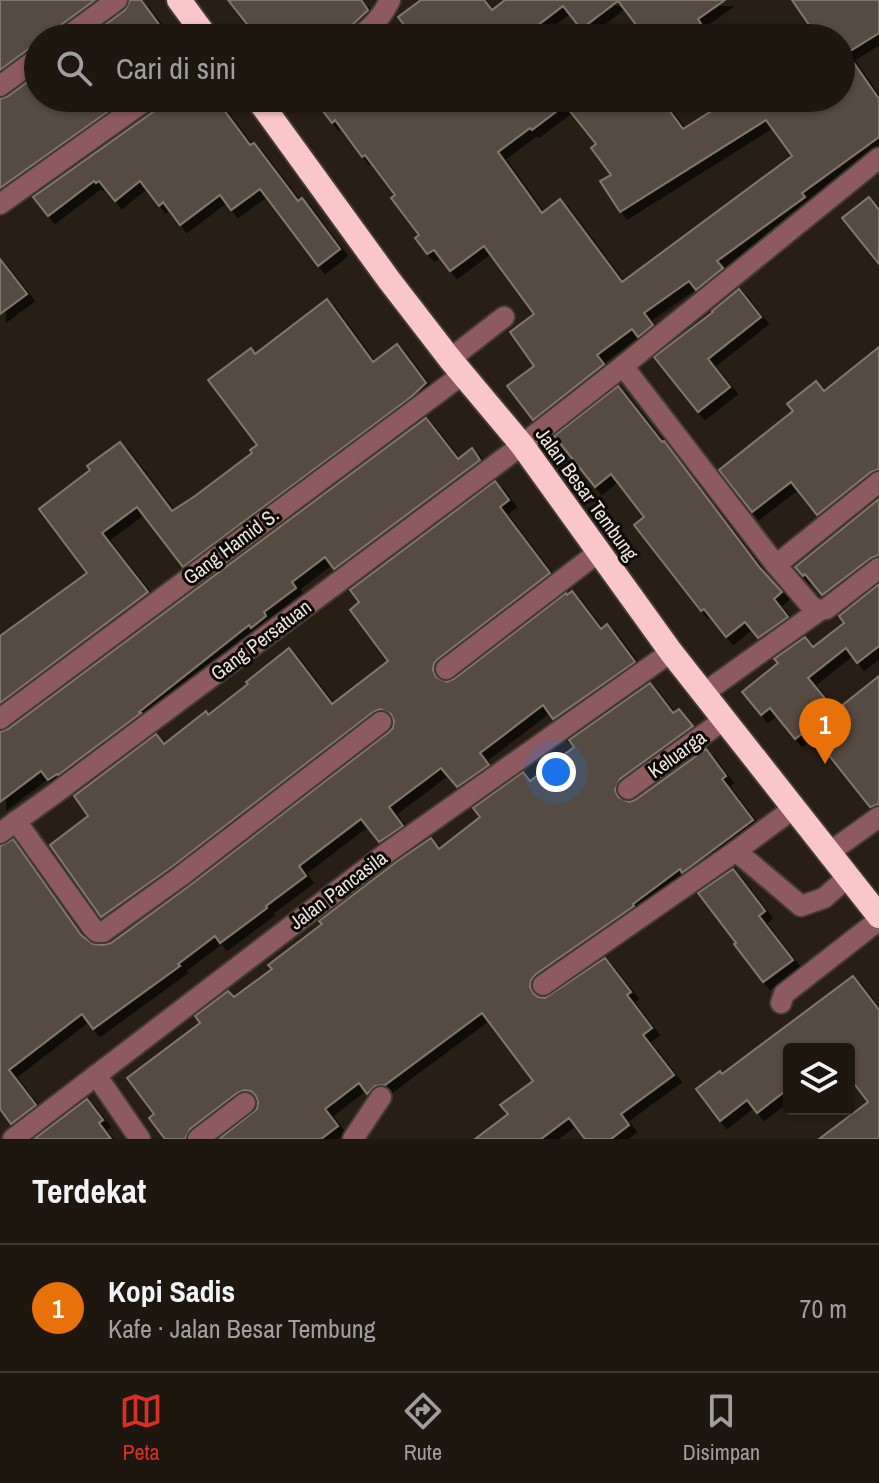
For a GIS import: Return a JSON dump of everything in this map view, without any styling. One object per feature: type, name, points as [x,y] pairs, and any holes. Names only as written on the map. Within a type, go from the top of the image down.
[{"type":"highway","points":[[179,0],[197,24]]},
{"type":"highway","name":"Jalan Besar Tembung","points":[[273,112],[389,280],[522,445],[671,652],[879,918]]},
{"type":"street","points":[[84,24],[117,0]]},
{"type":"street","points":[[375,24],[390,0]]},
{"type":"street","points":[[0,86],[24,68]]},
{"type":"street","points":[[0,204],[129,112]]},
{"type":"street","name":"Gang Persatuan","points":[[8,827],[522,445],[879,158]]},
{"type":"street","name":"Gang Hamid S.","points":[[0,719],[456,366],[504,317]]},
{"type":"street","points":[[623,366],[776,565],[812,607],[820,610]]},
{"type":"street","points":[[776,565],[879,482]]},
{"type":"street","points":[[446,669],[600,551]]},
{"type":"street","points":[[704,693],[820,610],[833,605],[879,568]]},
{"type":"street","name":"Jalan Pancasila","points":[[10,1139],[388,852],[671,652]]},
{"type":"street","name":"Keluarga","points":[[628,789],[725,719]]},
{"type":"street","points":[[8,827],[95,930],[101,933],[181,876],[381,722]]},
{"type":"street","points":[[543,985],[794,808]]},
{"type":"street","points":[[830,852],[879,817]]},
{"type":"street","points":[[736,851],[801,906],[824,898],[848,877]]},
{"type":"street","points":[[781,1003],[784,994],[879,918]]},
{"type":"street","points":[[96,1075],[140,1139]]},
{"type":"street","points":[[353,1139],[381,1097]]},
{"type":"street","points":[[198,1139],[245,1103]]},
{"type":"street","points":[[0,1130],[10,1139]]},
{"type":"building","points":[[0,0],[95,0],[62,24],[24,24],[24,52],[0,70]]},
{"type":"building","points":[[130,0],[141,0],[159,24],[106,24],[125,10]]},
{"type":"building","points":[[228,0],[361,0],[368,10],[353,24],[247,24]]},
{"type":"building","points":[[421,0],[484,0],[492,10],[505,0],[725,0],[698,19],[701,24],[635,24],[618,1],[588,24],[577,24],[563,6],[539,24],[403,24],[398,17]]},
{"type":"building","points":[[792,0],[879,0],[879,33],[855,48],[855,24],[808,24]]},
{"type":"building","points":[[855,64],[879,99],[879,137],[802,193],[805,197],[717,261],[723,268],[696,290],[689,281],[644,313],[653,325],[638,337],[632,329],[597,355],[604,364],[533,420],[507,386],[534,366],[510,332],[534,314],[484,246],[450,271],[434,250],[427,254],[415,238],[419,235],[391,198],[395,195],[335,120],[332,123],[324,112],[556,112],[498,152],[542,213],[560,199],[622,282],[792,156],[766,120],[620,212],[600,181],[611,175],[591,148],[596,144],[571,112],[670,112],[683,129],[710,112],[855,112]]},
{"type":"building","points":[[24,84],[24,112],[107,112],[0,188],[0,99]]},
{"type":"building","points":[[153,112],[225,112],[250,145],[254,143],[298,201],[302,198],[340,249],[318,266],[260,189],[231,210],[220,195],[180,225],[163,202],[159,206],[140,181],[115,201],[99,181],[94,181],[48,216],[33,197]]},
{"type":"building","points":[[869,197],[879,210],[879,264],[842,218]]},
{"type":"building","points":[[0,259],[27,294],[0,314]]},
{"type":"building","points":[[739,289],[761,317],[708,359],[730,387],[698,412],[654,357]]},
{"type":"building","points":[[327,299],[373,362],[397,344],[426,383],[183,567],[137,507],[102,533],[148,592],[0,703],[0,636],[87,573],[39,509],[90,470],[87,466],[120,442],[172,511],[195,496],[252,453],[250,450],[257,445],[208,380],[251,348],[255,354]]},
{"type":"building","points":[[879,347],[879,469],[817,515],[791,482],[752,512],[719,470],[793,411],[787,404],[816,381],[824,391]]},
{"type":"building","points":[[618,386],[782,592],[774,599],[788,617],[758,638],[745,622],[726,637],[704,609],[701,611],[634,525],[644,517],[611,474],[595,487],[554,436]]},
{"type":"building","points":[[426,418],[458,459],[472,448],[480,460],[334,569],[325,557],[292,582],[296,588],[264,612],[266,616],[251,628],[249,625],[141,713],[58,775],[48,780],[41,771],[0,802],[0,732]]},
{"type":"building","points":[[495,481],[509,500],[500,507],[550,573],[438,659],[433,670],[436,677],[447,682],[454,679],[572,591],[601,629],[607,624],[635,662],[553,719],[543,705],[480,753],[489,765],[457,787],[441,768],[389,807],[403,826],[379,842],[361,819],[299,866],[306,876],[267,908],[220,943],[215,936],[178,964],[180,966],[93,1029],[82,1014],[9,1070],[36,1105],[11,1124],[0,1109],[0,846],[13,839],[81,935],[93,944],[111,943],[189,886],[389,732],[394,721],[391,714],[380,709],[373,712],[173,866],[101,917],[50,845],[88,816],[74,796],[156,734],[164,744],[206,711],[208,715],[289,648],[332,704],[388,661],[350,610],[359,602],[350,590]]},
{"type":"building","points":[[879,499],[879,555],[822,595],[795,567]]},
{"type":"building","points":[[879,584],[879,646],[857,663],[846,648],[808,678],[835,711],[879,676],[879,804],[870,807],[808,729],[795,739],[770,708],[761,715],[742,692],[778,663],[774,659],[805,637],[813,647],[844,623],[839,616]]},
{"type":"building","points":[[650,683],[673,713],[679,709],[693,726],[620,779],[615,790],[618,797],[629,802],[635,800],[706,749],[726,776],[722,779],[753,820],[682,873],[680,869],[531,980],[533,993],[545,998],[605,958],[631,992],[627,995],[652,1028],[643,1035],[674,1075],[621,1114],[629,1125],[611,1139],[585,1139],[569,1118],[541,1139],[475,1139],[508,1114],[500,1105],[533,1081],[482,1013],[385,1085],[375,1086],[367,1094],[359,1083],[325,1109],[338,1126],[321,1139],[219,1139],[257,1109],[256,1096],[244,1090],[190,1129],[185,1139],[165,1139],[149,1118],[154,1114],[127,1078],[200,1023],[195,1016],[228,991],[234,997],[272,969],[268,965],[396,862],[431,838],[439,849],[480,817],[473,808],[523,772],[530,781],[574,747],[569,740]]},
{"type":"building","points":[[733,869],[765,911],[759,916],[793,960],[763,982],[698,893]]},
{"type":"building","points":[[853,976],[879,1010],[879,1139],[819,1139],[855,1115],[868,1102],[855,1085],[855,1043],[783,1043],[783,1093],[757,1113],[747,1100],[720,1121],[696,1089],[720,1071],[722,1074]]},
{"type":"building","points":[[87,1099],[103,1120],[99,1123],[111,1139],[34,1139]]},
{"type":"place","name":"Kopi Sadis","points":[[825,764]]}]
